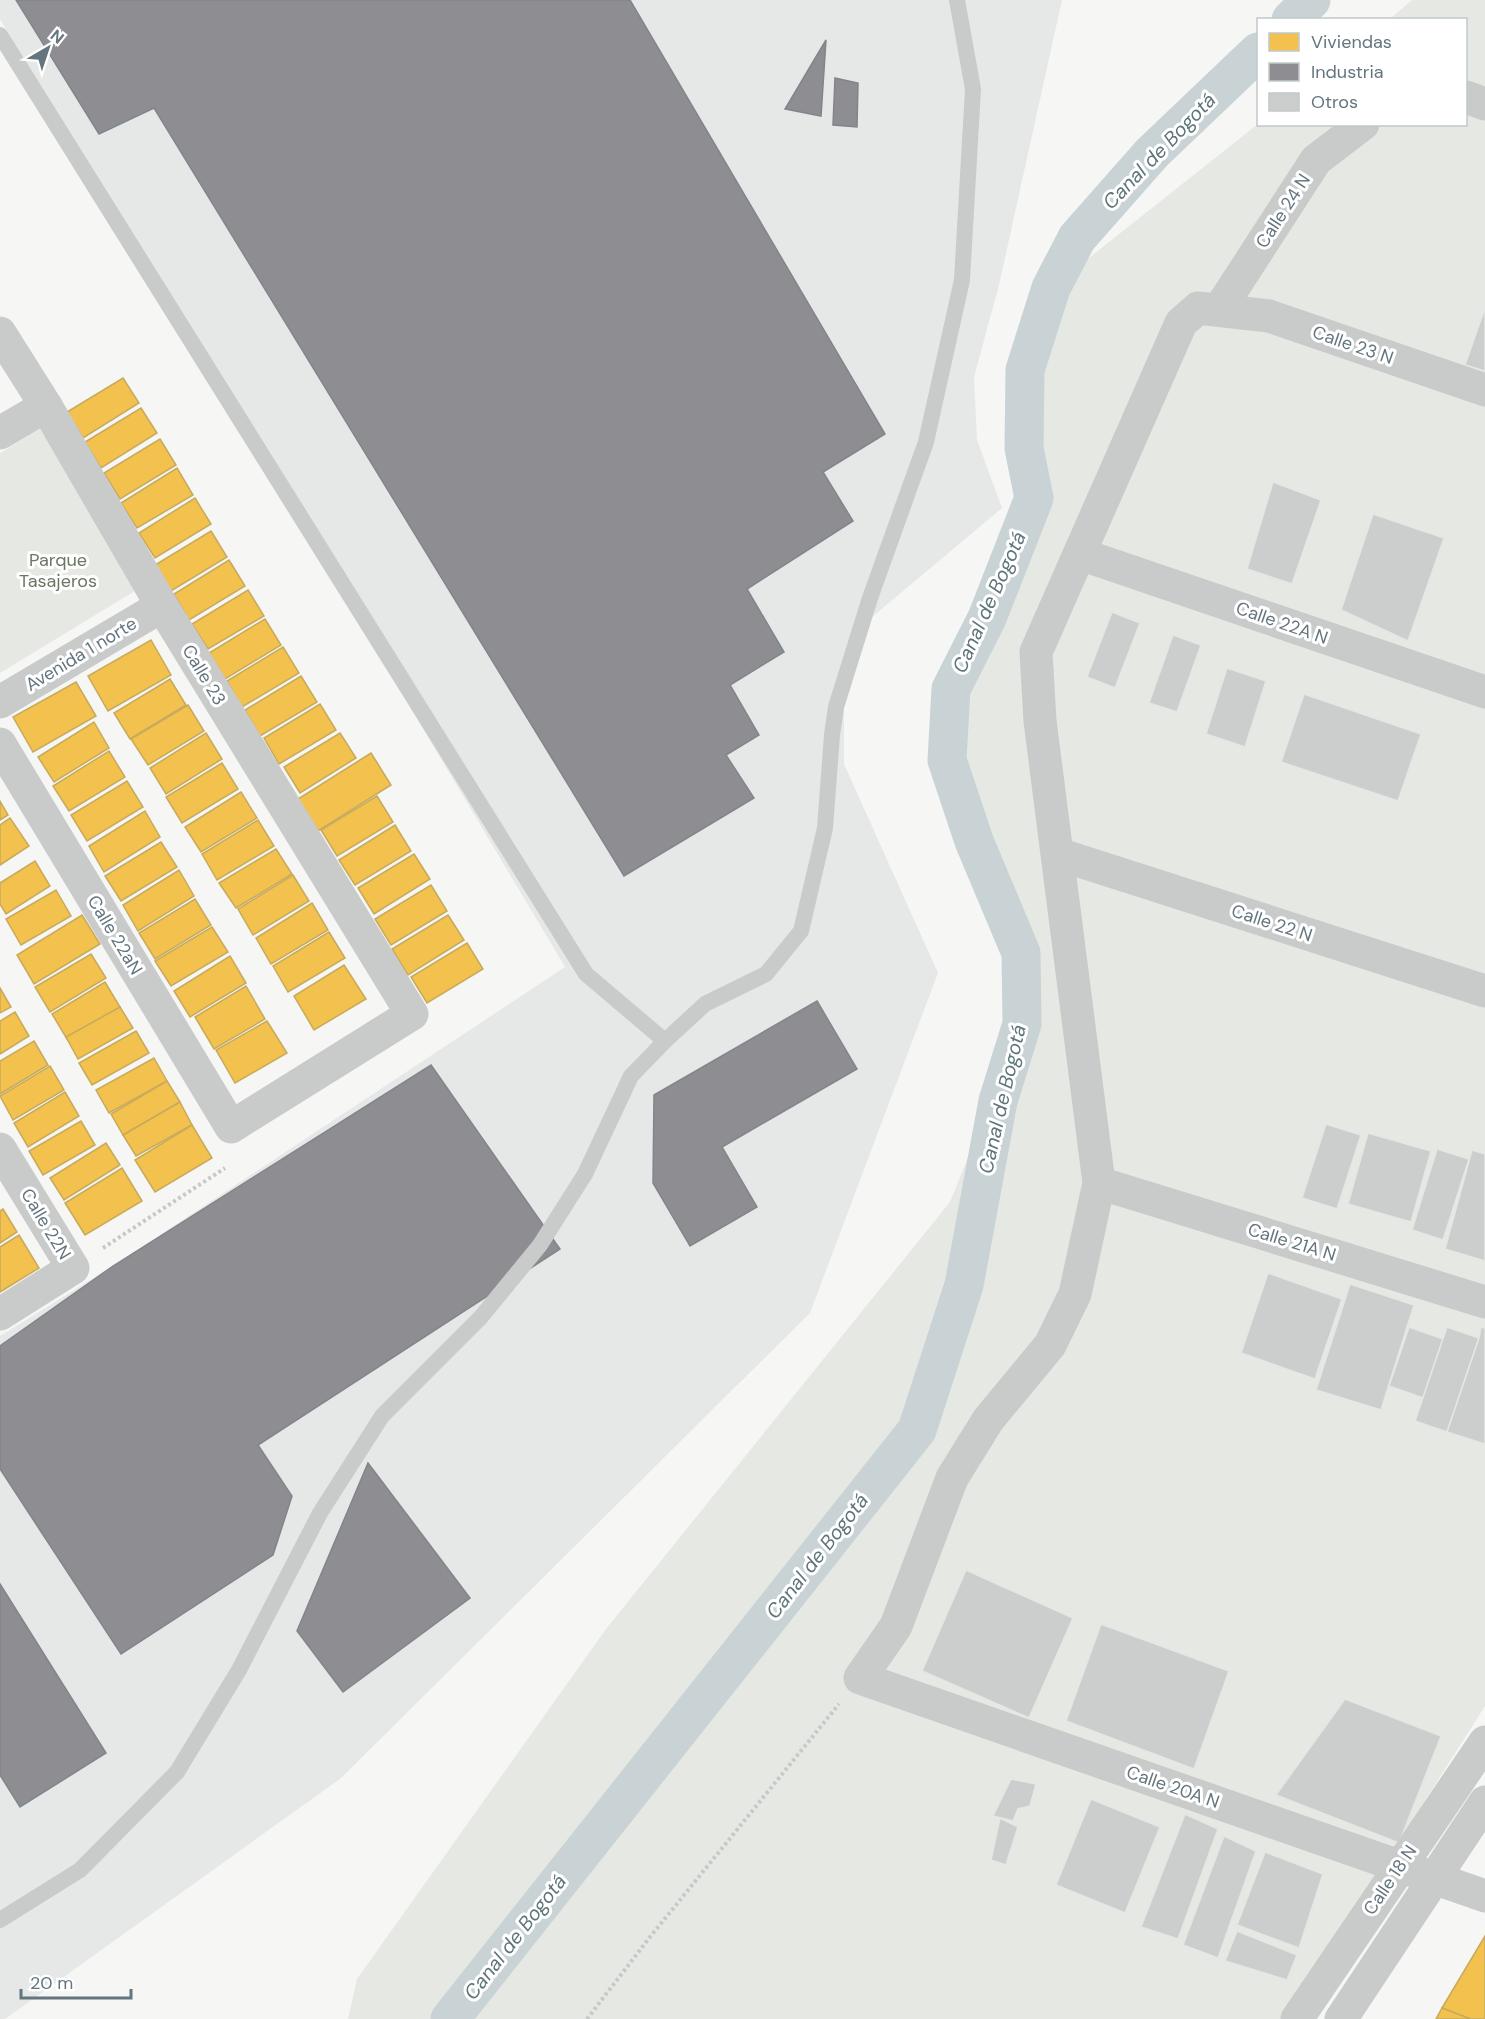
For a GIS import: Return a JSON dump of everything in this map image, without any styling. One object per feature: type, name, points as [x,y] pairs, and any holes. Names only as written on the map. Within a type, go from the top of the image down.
[{"type":"street","points":[[1467,97],[1485,104]]},
{"type":"street","name":"Calle 24 N","points":[[1219,310],[1316,160],[1360,126]]},
{"type":"street","name":"Calle 23 N","points":[[860,1678],[896,1626],[952,1478],[988,1420],[1050,1345],[1075,1294],[1099,1183],[1040,721],[1036,652],[1181,323],[1198,308],[1269,316],[1485,390]]},
{"type":"street","name":"Calle 23","points":[[0,333],[46,406],[162,606],[412,1014],[231,1127]]},
{"type":"street","points":[[0,433],[46,406]]},
{"type":"street","name":"Calle 22A N","points":[[1080,554],[1485,692]]},
{"type":"street","name":"Avenida 1 norte","points":[[0,702],[162,606]]},
{"type":"street","name":"Calle 22aN","points":[[0,744],[231,1127]]},
{"type":"street","name":"Calle 22 N","points":[[1058,854],[1485,991]]},
{"type":"street","name":"Calle 22N","points":[[0,1149],[73,1268]]},
{"type":"street","name":"Calle 21A N","points":[[1099,1183],[1485,1302]]},
{"type":"street","points":[[0,1314],[73,1268]]},
{"type":"street","name":"Calle 20A N","points":[[860,1678],[1485,1896]]},
{"type":"street","name":"Calle 18 N","points":[[1297,2019],[1485,1742]]},
{"type":"street","name":"Calle 18 N","points":[[1341,2019],[1485,1802]]},
{"type":"lane","points":[[0,1920],[80,1870],[177,1772],[239,1670],[320,1513],[382,1416],[481,1317],[540,1245],[585,1174],[631,1076],[705,1004],[766,974],[801,931],[825,828],[836,707],[870,598],[926,442],[962,280],[973,89],[957,0]]},
{"type":"lane","points":[[0,35],[586,974],[665,1041]]},
{"type":"path","points":[[73,1268],[225,1168]]},
{"type":"path","points":[[586,2019],[860,1678]]},
{"type":"shaded area","points":[[0,0],[1062,0],[999,285],[974,377],[977,440],[1002,508],[871,618],[844,702],[844,764],[938,973],[810,1313],[340,1779],[5,2019],[0,2019],[0,1336],[113,1266],[565,967],[0,19]]},
{"type":"green space","points":[[1412,0],[1485,0],[1485,1706],[1286,2019],[348,2019],[357,1979],[606,1629],[950,1202],[1022,1024],[949,720],[1034,498],[1051,288],[1257,125],[1467,126],[1467,18],[1391,18]]},
{"type":"green space","name":"Parque Tasajeros","points":[[40,429],[138,589],[0,673],[0,453]]},
{"type":"building: Viviendas","points":[[123,378],[139,403],[83,438],[67,412]]},
{"type":"building: Viviendas","points":[[141,408],[157,433],[101,468],[85,442]]},
{"type":"building: Viviendas","points":[[160,439],[176,465],[120,499],[104,473]]},
{"type":"building: Viviendas","points":[[177,468],[193,495],[137,528],[121,503]]},
{"type":"building: Viviendas","points":[[195,498],[211,524],[155,558],[139,533]]},
{"type":"building: Viviendas","points":[[211,531],[227,557],[171,591],[155,565]]},
{"type":"building: Viviendas","points":[[229,560],[245,586],[189,620],[174,594]]},
{"type":"building: Viviendas","points":[[248,590],[264,616],[208,649],[192,624]]},
{"type":"building: Viviendas","points":[[265,619],[281,645],[225,679],[209,653]]},
{"type":"building: Viviendas","points":[[151,640],[171,675],[108,711],[88,676]]},
{"type":"building: Viviendas","points":[[283,647],[299,673],[242,707],[227,681]]},
{"type":"building: Viviendas","points":[[301,676],[317,702],[260,736],[245,710]]},
{"type":"building: Viviendas","points":[[170,679],[186,705],[130,739],[114,713]]},
{"type":"building: Viviendas","points":[[76,682],[96,716],[33,752],[13,717]]},
{"type":"building: Viviendas","points":[[320,704],[336,730],[279,764],[264,738]]},
{"type":"building: Viviendas","points":[[188,705],[204,731],[148,765],[131,739]]},
{"type":"building: Viviendas","points":[[94,722],[109,748],[54,782],[38,757]]},
{"type":"building: Viviendas","points":[[206,733],[222,759],[166,794],[150,768]]},
{"type":"building: Viviendas","points":[[340,733],[356,758],[300,793],[284,767]]},
{"type":"building: Viviendas","points":[[109,751],[125,777],[69,811],[53,786]]},
{"type":"building: Viviendas","points":[[371,753],[391,785],[318,831],[298,799]]},
{"type":"building: Viviendas","points":[[222,763],[238,789],[182,823],[166,797]]},
{"type":"building: Viviendas","points":[[127,781],[143,807],[87,841],[71,815]]},
{"type":"building: Viviendas","points":[[241,792],[257,818],[201,852],[185,827]]},
{"type":"building: Viviendas","points":[[377,796],[393,822],[337,856],[321,830]]},
{"type":"building: Viviendas","points":[[0,801],[8,815],[0,820]]},
{"type":"building: Viviendas","points":[[145,811],[160,837],[104,872],[89,846]]},
{"type":"building: Viviendas","points":[[10,818],[29,846],[0,865],[0,825]]},
{"type":"building: Viviendas","points":[[258,820],[274,846],[217,880],[202,854]]},
{"type":"building: Viviendas","points":[[395,825],[411,851],[355,885],[339,860]]},
{"type":"building: Viviendas","points":[[161,842],[177,867],[121,901],[105,876]]},
{"type":"building: Viviendas","points":[[276,849],[292,874],[236,908],[219,883]]},
{"type":"building: Viviendas","points":[[414,854],[430,879],[374,914],[358,888]]},
{"type":"building: Viviendas","points":[[35,861],[50,886],[6,914],[0,904],[0,883]]},
{"type":"building: Viviendas","points":[[179,870],[194,896],[138,931],[123,905]]},
{"type":"building: Viviendas","points":[[293,875],[309,901],[253,935],[238,909]]},
{"type":"building: Viviendas","points":[[431,885],[447,911],[391,945],[375,919]]},
{"type":"building: Viviendas","points":[[56,890],[71,916],[21,945],[6,919]]},
{"type":"building: Viviendas","points":[[195,899],[211,925],[155,959],[139,933]]},
{"type":"building: Viviendas","points":[[312,903],[328,930],[271,964],[256,938]]},
{"type":"building: Viviendas","points":[[82,915],[100,944],[34,984],[17,955]]},
{"type":"building: Viviendas","points":[[448,915],[464,940],[408,975],[392,949]]},
{"type":"building: Viviendas","points":[[212,927],[228,952],[171,986],[155,961]]},
{"type":"building: Viviendas","points":[[329,932],[345,958],[288,992],[273,966]]},
{"type":"building: Viviendas","points":[[467,943],[483,969],[427,1003],[411,977]]},
{"type":"building: Viviendas","points":[[91,954],[106,978],[50,1012],[35,987]]},
{"type":"building: Viviendas","points":[[230,956],[246,983],[190,1017],[174,991]]},
{"type":"building: Viviendas","points":[[344,965],[366,999],[314,1030],[294,996]]},
{"type":"building: Viviendas","points":[[105,982],[120,1007],[67,1039],[52,1014]]},
{"type":"building: Viviendas","points":[[246,986],[265,1019],[214,1049],[195,1017]]},
{"type":"building: Viviendas","points":[[0,988],[11,1007],[0,1013]]},
{"type":"building: Viviendas","points":[[120,1007],[133,1028],[78,1059],[66,1037]]},
{"type":"building: Viviendas","points":[[15,1012],[29,1036],[0,1054],[0,1021]]},
{"type":"building: Viviendas","points":[[267,1021],[287,1053],[235,1083],[216,1050]]},
{"type":"building: Viviendas","points":[[136,1031],[149,1053],[92,1085],[79,1063]]},
{"type":"building: Viviendas","points":[[34,1041],[48,1065],[0,1094],[0,1061]]},
{"type":"building: Viviendas","points":[[154,1058],[167,1081],[109,1113],[96,1090]]},
{"type":"building: Viviendas","points":[[50,1066],[64,1090],[13,1120],[0,1096]]},
{"type":"building: Viviendas","points":[[167,1081],[180,1102],[123,1135],[111,1114]]},
{"type":"building: Viviendas","points":[[65,1092],[79,1116],[28,1147],[14,1123]]},
{"type":"building: Viviendas","points":[[180,1102],[192,1125],[136,1156],[123,1135]]},
{"type":"building: Viviendas","points":[[81,1121],[95,1145],[43,1175],[29,1151]]},
{"type":"building: Viviendas","points":[[192,1125],[212,1158],[155,1192],[135,1160]]},
{"type":"building: Viviendas","points":[[106,1143],[120,1165],[64,1200],[50,1178]]},
{"type":"building: Viviendas","points":[[122,1168],[142,1201],[85,1235],[65,1203]]},
{"type":"building: Viviendas","points":[[3,1209],[17,1232],[0,1243],[0,1211]]},
{"type":"building: Viviendas","points":[[19,1235],[39,1268],[0,1292],[0,1247]]},
{"type":"building: Viviendas","points":[[1485,1936],[1485,2019],[1470,2019],[1442,2008]]},
{"type":"building: Viviendas","points":[[1442,2008],[1471,2019],[1436,2019]]},
{"type":"building: Industria","points":[[16,0],[630,0],[885,434],[823,472],[853,521],[747,589],[784,652],[730,685],[759,735],[726,755],[754,798],[624,876],[154,108],[99,134]]},
{"type":"building: Industria","points":[[826,40],[821,116],[785,109]]},
{"type":"building: Industria","points":[[835,78],[858,83],[857,127],[833,125]]},
{"type":"building: Industria","points":[[817,1001],[857,1069],[722,1147],[757,1207],[690,1246],[653,1183],[654,1095]]},
{"type":"building: Industria","points":[[431,1065],[560,1249],[258,1445],[292,1496],[273,1555],[121,1654],[0,1469],[0,1346],[113,1266]]},
{"type":"building: Industria","points":[[368,1463],[470,1598],[343,1692],[297,1631]]},
{"type":"building: Industria","points":[[0,1584],[106,1753],[20,1807],[0,1775]]},
{"type":"building: Otros","points":[[1485,308],[1485,371],[1465,365]]},
{"type":"building: Otros","points":[[1273,482],[1321,500],[1292,584],[1247,569]]},
{"type":"building: Otros","points":[[1373,514],[1444,538],[1408,641],[1341,610]]},
{"type":"building: Otros","points":[[1112,612],[1140,623],[1115,688],[1087,677]]},
{"type":"building: Otros","points":[[1173,635],[1201,645],[1177,712],[1149,703]]},
{"type":"building: Otros","points":[[1227,668],[1266,681],[1245,747],[1206,734]]},
{"type":"building: Otros","points":[[1304,694],[1421,734],[1398,801],[1281,762]]},
{"type":"building: Otros","points":[[1326,1124],[1361,1135],[1337,1209],[1302,1198]]},
{"type":"building: Otros","points":[[1368,1133],[1431,1151],[1411,1222],[1348,1204]]},
{"type":"building: Otros","points":[[1437,1149],[1469,1159],[1443,1240],[1412,1230]]},
{"type":"building: Otros","points":[[1472,1150],[1485,1154],[1485,1261],[1445,1249]]},
{"type":"building: Otros","points":[[1268,1273],[1342,1299],[1315,1379],[1241,1353]]},
{"type":"building: Otros","points":[[1350,1284],[1414,1305],[1381,1410],[1316,1390]]},
{"type":"building: Otros","points":[[1409,1327],[1443,1339],[1423,1398],[1389,1386]]},
{"type":"building: Otros","points":[[1447,1327],[1479,1338],[1447,1432],[1415,1421]]},
{"type":"building: Otros","points":[[1481,1327],[1485,1328],[1485,1444],[1447,1432]]},
{"type":"building: Otros","points":[[966,1570],[1073,1618],[1029,1718],[922,1671]]},
{"type":"building: Otros","points":[[1101,1624],[1229,1671],[1194,1769],[1066,1721]]},
{"type":"building: Otros","points":[[1345,1699],[1441,1736],[1399,1843],[1276,1795]]},
{"type":"building: Otros","points":[[1011,1779],[1036,1784],[1030,1806],[1018,1809],[1013,1821],[993,1816]]},
{"type":"building: Otros","points":[[1091,1799],[1160,1827],[1125,1913],[1056,1885]]},
{"type":"building: Otros","points":[[1185,1814],[1218,1829],[1178,1939],[1141,1927]]},
{"type":"building: Otros","points":[[1000,1818],[1018,1827],[1006,1865],[991,1860]]},
{"type":"building: Otros","points":[[1224,1836],[1256,1851],[1218,1958],[1183,1945]]},
{"type":"building: Otros","points":[[1265,1852],[1323,1874],[1299,1948],[1237,1925]]},
{"type":"building: Otros","points":[[1237,1931],[1297,1955],[1287,1980],[1225,1961]]},
{"type":"waterway","name":"Canal de Bogotá","points":[[1293,18],[1311,0]]},
{"type":"waterway","name":"Canal de Bogotá","points":[[450,2019],[917,1430],[964,1285],[998,1101],[1022,1024],[1021,953],[974,841],[947,760],[951,689],[987,618],[1034,498],[1024,448],[1025,370],[1051,288],[1077,238],[1152,153],[1257,53]]}]
